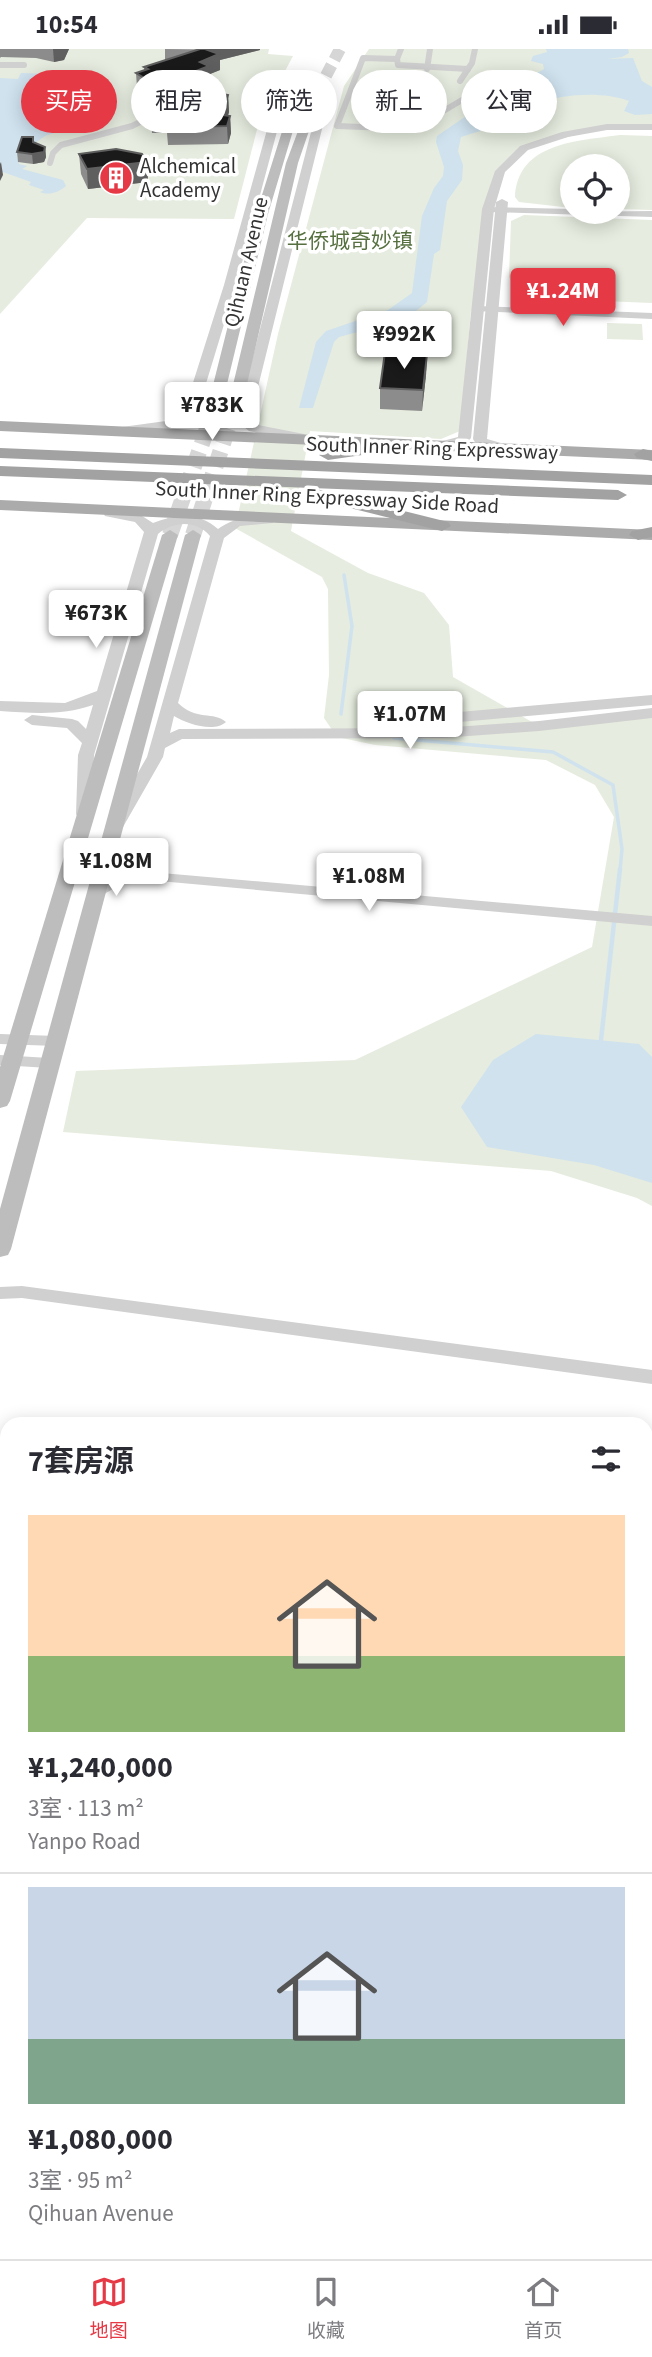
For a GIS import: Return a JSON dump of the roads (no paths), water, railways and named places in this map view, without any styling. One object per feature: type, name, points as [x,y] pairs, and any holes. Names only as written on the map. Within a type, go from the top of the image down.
[{"type":"highway","points":[[265,472],[404,444]]},
{"type":"highway","name":"South Inner Ring Expressway","points":[[0,453],[652,497]]},
{"type":"highway","name":"South Inner Ring Expressway","points":[[0,471],[265,472],[652,479]]},
{"type":"highway","points":[[265,472],[442,526]]},
{"type":"main road","name":"Qihuan Avenue","points":[[214,409],[264,208],[286,133]]},
{"type":"main road","name":"Qihuan Avenue","points":[[239,412],[264,286],[292,163],[302,133]]},
{"type":"main road","points":[[0,426],[649,455]]},
{"type":"main road","name":"South Inner Ring Expressway Side Road","points":[[0,505],[647,534]]},
{"type":"main road","points":[[0,1101],[6,1060],[19,1040],[170,535]]},
{"type":"main road","points":[[0,1249],[193,535]]},
{"type":"street","points":[[401,49],[398,65],[468,69]]},
{"type":"street","points":[[427,68],[430,49]]},
{"type":"street","points":[[460,81],[468,69],[475,49],[469,49]]},
{"type":"street","points":[[397,59],[362,58],[337,126],[413,129],[461,101]]},
{"type":"street","points":[[0,65],[24,65]]},
{"type":"street","points":[[87,430],[145,429],[169,425],[190,413],[234,270],[278,107],[293,99],[321,104],[282,272],[239,412],[234,422],[210,425],[198,423],[190,413]]},
{"type":"street","points":[[50,163],[52,153],[61,145],[131,126]]},
{"type":"street","points":[[440,446],[458,443],[464,438],[488,209],[500,171],[524,148],[566,134],[607,127],[652,130]]},
{"type":"street","points":[[503,448],[480,442],[503,197],[513,172],[535,151],[571,139],[609,132],[652,130]]},
{"type":"street","points":[[282,207],[294,222]]},
{"type":"street","points":[[248,220],[264,208]]},
{"type":"street","points":[[488,209],[560,211]]},
{"type":"street","points":[[630,213],[652,214]]},
{"type":"street","points":[[234,270],[245,284]]},
{"type":"street","points":[[264,286],[282,272]]},
{"type":"street","points":[[477,306],[652,316]]},
{"type":"street","points":[[492,307],[652,310]]},
{"type":"street","points":[[239,412],[243,420],[254,428],[317,440]]},
{"type":"street","points":[[77,509],[134,516],[145,520],[151,532]]},
{"type":"street","points":[[113,830],[155,757],[217,535],[236,522],[281,518]]},
{"type":"street","points":[[84,825],[86,755],[151,532],[157,525],[188,520],[212,528],[217,535]]},
{"type":"street","points":[[0,706],[71,708],[86,705],[102,695]]},
{"type":"street","points":[[170,704],[181,717],[198,721],[263,723],[433,720],[652,700]]},
{"type":"street","points":[[159,745],[179,734],[441,733],[540,726],[652,713]]},
{"type":"street","points":[[0,718],[72,724],[89,742]]},
{"type":"street","points":[[106,853],[120,866],[136,874],[652,921]]},
{"type":"street","points":[[97,894],[136,874]]},
{"type":"street","points":[[0,1039],[56,1041]]},
{"type":"street","points":[[6,1060],[50,1063]]},
{"type":"street","points":[[0,1293],[22,1292],[652,1377]]},
{"type":"water","points":[[546,49],[628,49],[629,53],[622,57],[607,59],[633,58],[642,81],[652,87],[652,114],[635,115],[624,111],[629,101],[620,98],[597,95],[557,99],[557,70],[542,70],[543,64],[531,61],[533,56],[547,52]]},
{"type":"water","points":[[21,73],[21,133],[54,133],[45,136],[17,156],[19,164],[27,166],[22,169],[63,180],[66,186],[54,193],[40,192],[44,190],[29,185],[31,182],[0,171],[0,78],[18,79]]},
{"type":"water","points":[[461,120],[461,133],[474,133],[461,137],[458,151],[463,165],[462,180],[447,201],[440,250],[434,254],[427,302],[406,319],[339,337],[334,342],[313,408],[299,408],[316,342],[326,331],[388,310],[412,293],[422,216],[434,188],[443,176],[444,167],[436,142],[437,136],[447,133],[447,129]]},
{"type":"water","points":[[536,1034],[639,1044],[652,1057],[652,1183],[594,1165],[487,1147],[461,1107],[493,1060]]},
{"type":"waterway","points":[[341,714],[352,626],[344,575]]},
{"type":"waterway","points":[[394,738],[553,752],[613,785],[622,849],[620,871]]},
{"type":"waterway","points":[[601,1040],[620,869]]},
{"type":"tunnel","points":[[329,70],[340,49]]},
{"type":"tunnel","points":[[170,535],[214,409]]},
{"type":"tunnel","points":[[193,535],[234,410]]},
{"type":"place","name":"Alchemical Academy","points":[[116,178]]},
{"type":"park label","name":"华侨城奇妙镇","points":[[350,241]]}]
